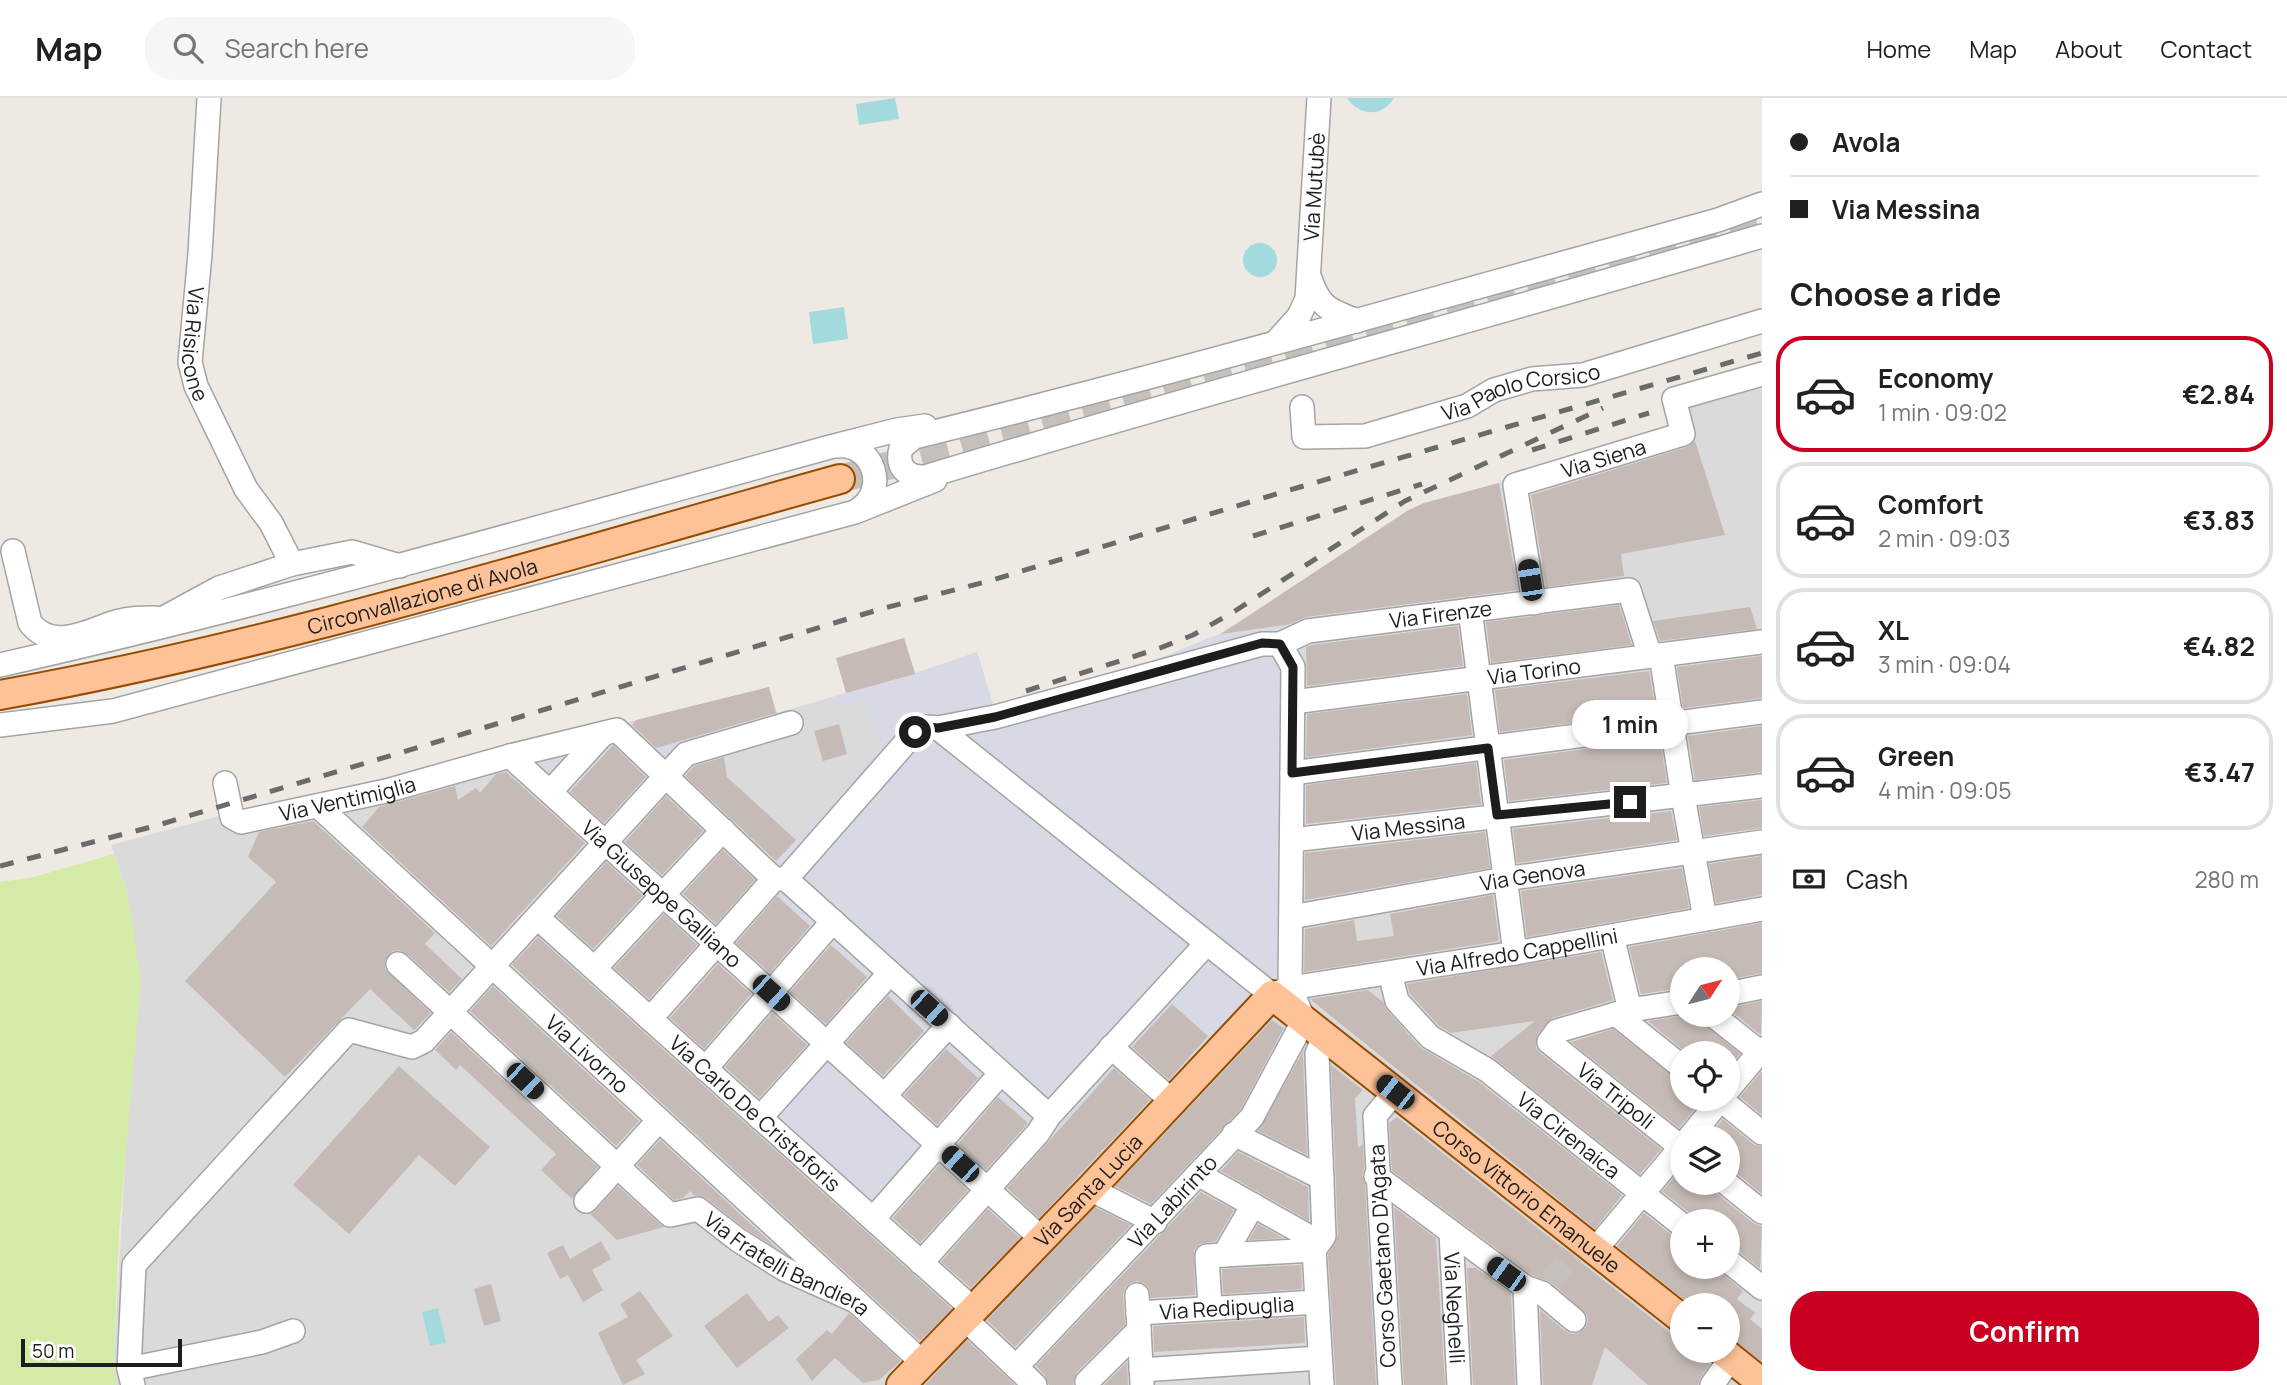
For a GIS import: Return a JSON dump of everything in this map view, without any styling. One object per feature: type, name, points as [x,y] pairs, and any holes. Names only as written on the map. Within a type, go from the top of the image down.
[{"type":"main road","name":"Circonvallazione di Avola","points":[[0,695],[78,681],[335,620],[840,479]]},
{"type":"main road","name":"Corso Vittorio Emanuele","points":[[1281,991],[1314,1028],[1584,1248],[1670,1310]]},
{"type":"main road","name":"Via Santa Lucia","points":[[901,1385],[1281,991]]},
{"type":"main road","points":[[1737,1363],[1762,1383]]},
{"type":"street","name":"Via Risicone","points":[[209,98],[200,254],[190,362],[196,386],[246,489],[271,523],[292,564]]},
{"type":"street","name":"Via Mutubè","points":[[1276,342],[1299,316],[1307,299],[1319,98]]},
{"type":"street","points":[[1762,204],[1718,220],[1357,321],[914,437],[901,448],[899,460],[906,472],[918,478],[1762,236]]},
{"type":"street","points":[[1309,276],[1316,297],[1328,310],[1357,321]]},
{"type":"street","name":"Via Paolo Corsico","points":[[1302,407],[1304,438],[1365,436],[1467,406],[1494,390],[1532,379],[1583,374],[1762,321]]},
{"type":"street","name":"Via Siena","points":[[1534,603],[1515,485],[1683,434],[1674,399],[1762,373]]},
{"type":"street","points":[[0,665],[135,634],[400,566],[897,430],[998,417]]},
{"type":"street","points":[[830,447],[843,446],[863,454],[875,473],[876,485],[872,496],[866,505],[855,512]]},
{"type":"street","points":[[0,725],[113,712],[855,512],[1007,452]]},
{"type":"street","points":[[13,551],[30,623],[37,632],[48,638],[61,638],[118,621],[165,617]]},
{"type":"street","points":[[135,634],[219,588],[292,564],[352,552],[400,566]]},
{"type":"street","name":"Via Firenze","points":[[650,1019],[915,732],[927,727],[938,728],[995,717],[1262,643],[1280,644],[1308,631],[1629,590],[1656,656],[1671,724],[1705,919]]},
{"type":"street","points":[[1470,610],[1515,953]]},
{"type":"street","name":"Via Torino","points":[[1299,702],[1762,642]]},
{"type":"street","points":[[938,728],[1208,943],[1281,991],[1297,916],[1299,702],[1293,667],[1280,644]]},
{"type":"street","points":[[1299,772],[1762,712]]},
{"type":"street","points":[[293,1331],[262,1342],[131,1377],[134,1265],[349,1030],[412,1047],[424,1041],[687,754],[791,723]]},
{"type":"street","points":[[556,797],[603,734],[617,730],[663,782],[719,834],[776,882],[1043,1124]]},
{"type":"street","name":"Via Ventimiglia","points":[[225,783],[232,817],[241,822],[386,791],[504,757],[603,734]]},
{"type":"street","name":"Via Giuseppe Galliano","points":[[504,757],[556,797],[1042,1239]]},
{"type":"street","name":"Via Messina","points":[[1298,839],[1762,786]]},
{"type":"street","name":"Via Livorno","points":[[318,806],[856,1301]]},
{"type":"street","points":[[594,968],[719,834]]},
{"type":"street","name":"Via Genova","points":[[1297,916],[1505,879],[1762,842]]},
{"type":"street","name":"Via Alfredo Cappellini","points":[[1281,991],[1762,909]]},
{"type":"street","name":"Via Carlo De Cristoforis","points":[[538,918],[921,1263],[1035,1385]]},
{"type":"street","points":[[705,1069],[827,928]]},
{"type":"street","points":[[1612,936],[1623,1012],[1670,1056]]},
{"type":"street","points":[[921,1263],[1043,1124],[1117,1053],[1208,943]]},
{"type":"street","name":"Via Fratelli Bandiera","points":[[398,964],[670,1215],[698,1209],[738,1240],[784,1269],[856,1301],[922,1362]]},
{"type":"street","name":"Via Cirenaica","points":[[1390,973],[1398,1001],[1430,1037],[1487,1070],[1670,1216]]},
{"type":"street","points":[[760,1118],[884,980]]},
{"type":"street","points":[[1740,991],[1762,987]]},
{"type":"street","points":[[1623,1012],[1670,1004]]},
{"type":"street","name":"Via Tripoli","points":[[1623,1012],[1557,1031],[1549,1042],[1670,1138]]},
{"type":"street","points":[[1729,1027],[1761,1052],[1740,1076]]},
{"type":"street","points":[[1314,1028],[1324,1236],[1314,1250]]},
{"type":"street","name":"Via Labirinto","points":[[1016,1367],[1252,1117],[1314,1028]]},
{"type":"street","points":[[884,1096],[942,1033]]},
{"type":"street","points":[[1117,1053],[1172,1101]]},
{"type":"street","points":[[873,1219],[995,1080]]},
{"type":"street","name":"Corso Gaetano D'Agata","points":[[1390,1385],[1374,1116],[1395,1092]]},
{"type":"street","points":[[1700,1125],[1711,1111]]},
{"type":"street","points":[[1735,1111],[1762,1133]]},
{"type":"street","points":[[586,1200],[659,1120]]},
{"type":"street","points":[[1234,1134],[1322,1178]]},
{"type":"street","points":[[1584,1248],[1642,1194],[1670,1160]]},
{"type":"street","points":[[1198,1174],[1308,1236],[1314,1250],[1322,1385]]},
{"type":"street","points":[[1376,1176],[1451,1233],[1539,1288],[1574,1320]]},
{"type":"street","points":[[1090,1189],[1154,1222]]},
{"type":"street","points":[[1740,1194],[1762,1212]]},
{"type":"street","points":[[1224,1255],[1253,1205]]},
{"type":"street","name":"Via Neghelli","points":[[1451,1233],[1459,1385]]},
{"type":"street","points":[[1210,1308],[1207,1256],[1314,1250]]},
{"type":"street","points":[[1740,1270],[1762,1287]]},
{"type":"street","points":[[1529,1385],[1539,1288]]},
{"type":"street","name":"Via Redipuglia","points":[[1138,1313],[1317,1301]]},
{"type":"street","points":[[1138,1313],[1142,1377],[1320,1358]]},
{"type":"street","points":[[1087,1382],[1138,1313]]},
{"type":"street","points":[[1712,1385],[1723,1363]]},
{"type":"shaded area","points":[[1762,364],[1762,1385],[116,1385],[114,1355],[128,1112],[127,892],[111,845],[219,816],[314,799],[493,754],[620,716],[626,723],[769,687],[777,713],[846,693],[836,658],[904,638],[915,673],[977,652],[994,708],[1155,660],[1217,635],[1407,511],[1424,503],[1499,483],[1671,428],[1663,393]]},
{"type":"shaded area","points":[[1309,621],[1306,643],[1304,761],[1307,783],[1302,903],[1304,987],[1221,1049],[1172,1004],[1047,1141],[924,1032],[613,746],[561,802],[493,754],[620,716],[654,748],[798,707],[804,734],[692,768],[679,780],[772,865],[818,815],[823,814],[881,748],[866,699],[836,708],[833,697],[915,674],[977,652],[994,708],[1155,660],[1217,635]]},
{"type":"shaded area","points":[[819,1036],[945,1151],[880,1226],[754,1112]]},
{"type":"green space","points":[[114,854],[127,892],[141,981],[119,1231],[114,1355],[116,1385],[0,1385],[0,882],[34,877]]},
{"type":"water","points":[[895,98],[899,119],[859,125],[856,104]]},
{"type":"water","points":[[1347,98],[1394,98],[1383,109],[1370,112],[1358,108]]},
{"type":"water","points":[[1260,243],[1272,248],[1277,260],[1272,272],[1260,277],[1248,272],[1243,260],[1248,248]]},
{"type":"water","points":[[844,307],[848,339],[813,344],[809,312]]},
{"type":"water","points":[[438,1308],[446,1343],[430,1346],[422,1312]]},
{"type":"building","points":[[1695,441],[1725,535],[1621,554],[1624,576],[1546,587],[1531,495],[1687,447]]},
{"type":"building","points":[[1499,483],[1518,590],[1306,617],[1291,624],[1221,634],[1407,511],[1424,503]]},
{"type":"building","points":[[1619,605],[1632,645],[1491,663],[1486,622]]},
{"type":"building","points":[[1750,607],[1757,629],[1660,641],[1653,621]]},
{"type":"building","points":[[1458,626],[1463,666],[1307,686],[1306,647]]},
{"type":"building","points":[[904,638],[915,674],[846,693],[836,658]]},
{"type":"building","points":[[1762,656],[1762,698],[1683,708],[1677,667]]},
{"type":"building","points":[[1649,671],[1656,712],[1500,732],[1495,690]]},
{"type":"building","points":[[769,687],[776,713],[656,748],[632,725],[636,720]]},
{"type":"building","points":[[1467,694],[1472,735],[1306,757],[1307,714]]},
{"type":"building","points":[[839,724],[847,754],[823,761],[814,731]]},
{"type":"building","points":[[1762,726],[1762,772],[1695,780],[1688,736]]},
{"type":"building","points":[[1660,739],[1667,783],[1509,801],[1504,760]]},
{"type":"building","points":[[613,745],[646,777],[604,823],[570,792]]},
{"type":"building","points":[[724,757],[727,777],[796,840],[776,861],[685,776],[694,766]]},
{"type":"building","points":[[1476,763],[1481,804],[1306,824],[1306,785]]},
{"type":"building","points":[[506,772],[585,843],[491,946],[362,827],[379,807],[455,786],[458,800],[476,788],[480,793],[496,774]]},
{"type":"building","points":[[666,796],[703,831],[662,875],[625,842]]},
{"type":"building","points":[[1762,800],[1762,828],[1704,836],[1699,807]]},
{"type":"building","points":[[1671,811],[1677,840],[1517,863],[1513,829]]},
{"type":"building","points":[[313,821],[435,933],[425,944],[462,979],[449,992],[407,954],[400,950],[393,951],[385,960],[385,969],[431,1013],[414,1030],[370,989],[285,1077],[185,981],[276,882],[248,857],[259,832]]},
{"type":"building","points":[[1485,832],[1490,868],[1305,900],[1305,853]]},
{"type":"building","points":[[723,850],[755,880],[716,924],[683,894]]},
{"type":"building","points":[[1762,856],[1762,895],[1716,903],[1709,864]]},
{"type":"building","points":[[606,862],[643,896],[593,949],[557,916]]},
{"type":"building","points":[[1682,868],[1689,908],[1527,937],[1521,891]]},
{"type":"building","points":[[1493,895],[1499,941],[1304,972],[1305,929],[1354,920],[1357,941],[1394,936],[1390,914]]},
{"type":"building","points":[[777,896],[810,926],[770,973],[736,943]]},
{"type":"building","points":[[664,914],[697,945],[649,999],[614,968]]},
{"type":"building","points":[[1762,923],[1762,973],[1740,977],[1740,957],[1670,957],[1670,990],[1641,994],[1629,947]]},
{"type":"building","points":[[538,937],[952,1309],[920,1341],[512,965]]},
{"type":"building","points":[[831,945],[867,977],[826,1024],[790,992]]},
{"type":"building","points":[[1601,952],[1613,1000],[1552,1018],[1538,1034],[1536,1047],[1540,1053],[1661,1149],[1640,1174],[1491,1056],[1535,1021],[1451,1033],[1439,1026],[1410,994],[1407,984]]},
{"type":"building","points":[[718,964],[751,994],[704,1049],[670,1018]]},
{"type":"building","points":[[493,986],[639,1121],[616,1146],[470,1011]]},
{"type":"building","points":[[1368,990],[1383,1002],[1420,1047],[1479,1082],[1622,1195],[1595,1229],[1310,999]]},
{"type":"building","points":[[888,996],[924,1031],[883,1076],[846,1043]]},
{"type":"building","points":[[1762,1001],[1761,1035],[1740,1018],[1740,1005]]},
{"type":"building","points":[[1172,1004],[1208,1036],[1169,1080],[1132,1047]]},
{"type":"building","points":[[772,1013],[807,1045],[759,1098],[725,1067]]},
{"type":"building","points":[[1670,1018],[1670,1027],[1708,1027],[1725,1041],[1672,1041],[1648,1021]]},
{"type":"building","points":[[1272,1020],[1284,1028],[1241,1109],[1151,1204],[1115,1186]]},
{"type":"building","points":[[1613,1029],[1670,1074],[1670,1111],[1693,1111],[1681,1125],[1675,1125],[1571,1042]]},
{"type":"building","points":[[451,1032],[598,1167],[572,1199],[541,1170],[556,1154],[460,1065],[456,1070],[435,1050]]},
{"type":"building","points":[[946,1049],[978,1078],[937,1125],[904,1095]]},
{"type":"building","points":[[1304,1050],[1303,1055],[1307,1155],[1258,1131]]},
{"type":"building","points":[[1331,1065],[1363,1090],[1355,1098],[1358,1148],[1363,1144],[1362,1175],[1365,1184],[1376,1385],[1336,1385],[1328,1254],[1338,1235]]},
{"type":"building","points":[[399,1066],[490,1147],[455,1186],[419,1155],[349,1234],[293,1185]]},
{"type":"building","points":[[1114,1068],[1150,1100],[1039,1218],[1007,1188]]},
{"type":"building","points":[[1762,1071],[1762,1115],[1740,1097]]},
{"type":"building","points":[[998,1097],[1028,1123],[986,1170],[958,1144]]},
{"type":"building","points":[[1397,1117],[1670,1333],[1670,1363],[1710,1364],[1698,1385],[1648,1385],[1605,1347],[1592,1385],[1543,1385],[1540,1310],[1572,1334],[1585,1328],[1587,1315],[1551,1282],[1532,1275],[1392,1171],[1389,1123]]},
{"type":"building","points":[[1723,1119],[1730,1125],[1718,1125]]},
{"type":"building","points":[[1740,1133],[1753,1144],[1762,1147],[1762,1194],[1740,1176]]},
{"type":"building","points":[[660,1140],[779,1250],[706,1198],[690,1191],[683,1198],[674,1200],[637,1165]]},
{"type":"building","points":[[1238,1152],[1308,1187],[1309,1221],[1221,1171]]},
{"type":"building","points":[[939,1165],[968,1190],[920,1243],[893,1218]]},
{"type":"building","points":[[1670,1182],[1670,1195],[1718,1195],[1736,1209],[1685,1209],[1662,1191]]},
{"type":"building","points":[[618,1186],[664,1227],[617,1240],[590,1214]]},
{"type":"building","points":[[1201,1192],[1234,1210],[1216,1241],[1200,1244],[1194,1250],[1195,1295],[1151,1298],[1149,1288],[1144,1283],[1130,1283],[1123,1295],[1125,1325],[1077,1372],[1073,1385],[1049,1385],[1045,1375],[1036,1366]]},
{"type":"building","points":[[1095,1207],[1131,1225],[1015,1347],[987,1320]]},
{"type":"building","points":[[1394,1207],[1436,1238],[1445,1385],[1404,1385]]},
{"type":"building","points":[[988,1209],[1020,1238],[971,1288],[941,1262]]},
{"type":"building","points":[[1644,1213],[1670,1234],[1670,1279],[1729,1279],[1743,1291],[1740,1295],[1676,1293],[1617,1246]]},
{"type":"building","points":[[1740,1213],[1753,1223],[1762,1226],[1760,1269],[1740,1252]]},
{"type":"building","points":[[1258,1224],[1283,1238],[1249,1240]]},
{"type":"building","points":[[601,1241],[611,1259],[592,1270],[603,1290],[583,1302],[568,1275],[560,1279],[547,1253],[563,1245],[570,1259]]},
{"type":"building","points":[[1301,1265],[1302,1289],[1223,1294],[1222,1269]]},
{"type":"building","points":[[1467,1268],[1476,1268],[1511,1294],[1515,1385],[1473,1385]]},
{"type":"building","points":[[491,1284],[501,1321],[484,1326],[474,1289]]},
{"type":"building","points":[[640,1291],[673,1336],[636,1360],[645,1374],[623,1385],[598,1333],[628,1317],[620,1304]]},
{"type":"building","points":[[747,1293],[769,1322],[778,1315],[789,1328],[737,1368],[704,1326]]},
{"type":"building","points":[[1740,1301],[1755,1313],[1750,1319],[1762,1329],[1762,1362],[1740,1346]]},
{"type":"building","points":[[849,1313],[901,1361],[879,1380],[863,1383],[835,1358],[812,1381],[796,1359],[827,1330],[832,1334]]},
{"type":"building","points":[[1304,1317],[1305,1343],[1154,1352],[1153,1326]]},
{"type":"building","points":[[967,1340],[1015,1385],[925,1385]]},
{"type":"building","points":[[1127,1362],[1128,1385],[1104,1385]]},
{"type":"tunnel","points":[[840,479],[1520,292],[1762,220]]},
{"type":"tunnel","points":[[1550,1282],[1572,1254]]},
{"type":"railway","points":[[0,866],[155,826],[881,609],[989,581],[1283,492],[1762,353]]},
{"type":"railway","points":[[1026,691],[1193,635],[1235,611],[1405,501],[1603,408]]},
{"type":"railway","points":[[1532,450],[1649,413]]},
{"type":"railway","points":[[1253,536],[1422,484]]},
{"type":"route","points":[[915,732],[927,727],[938,728],[995,717],[1262,643],[1280,644],[1293,667],[1292,773],[1488,748],[1497,815],[1630,802]]}]
